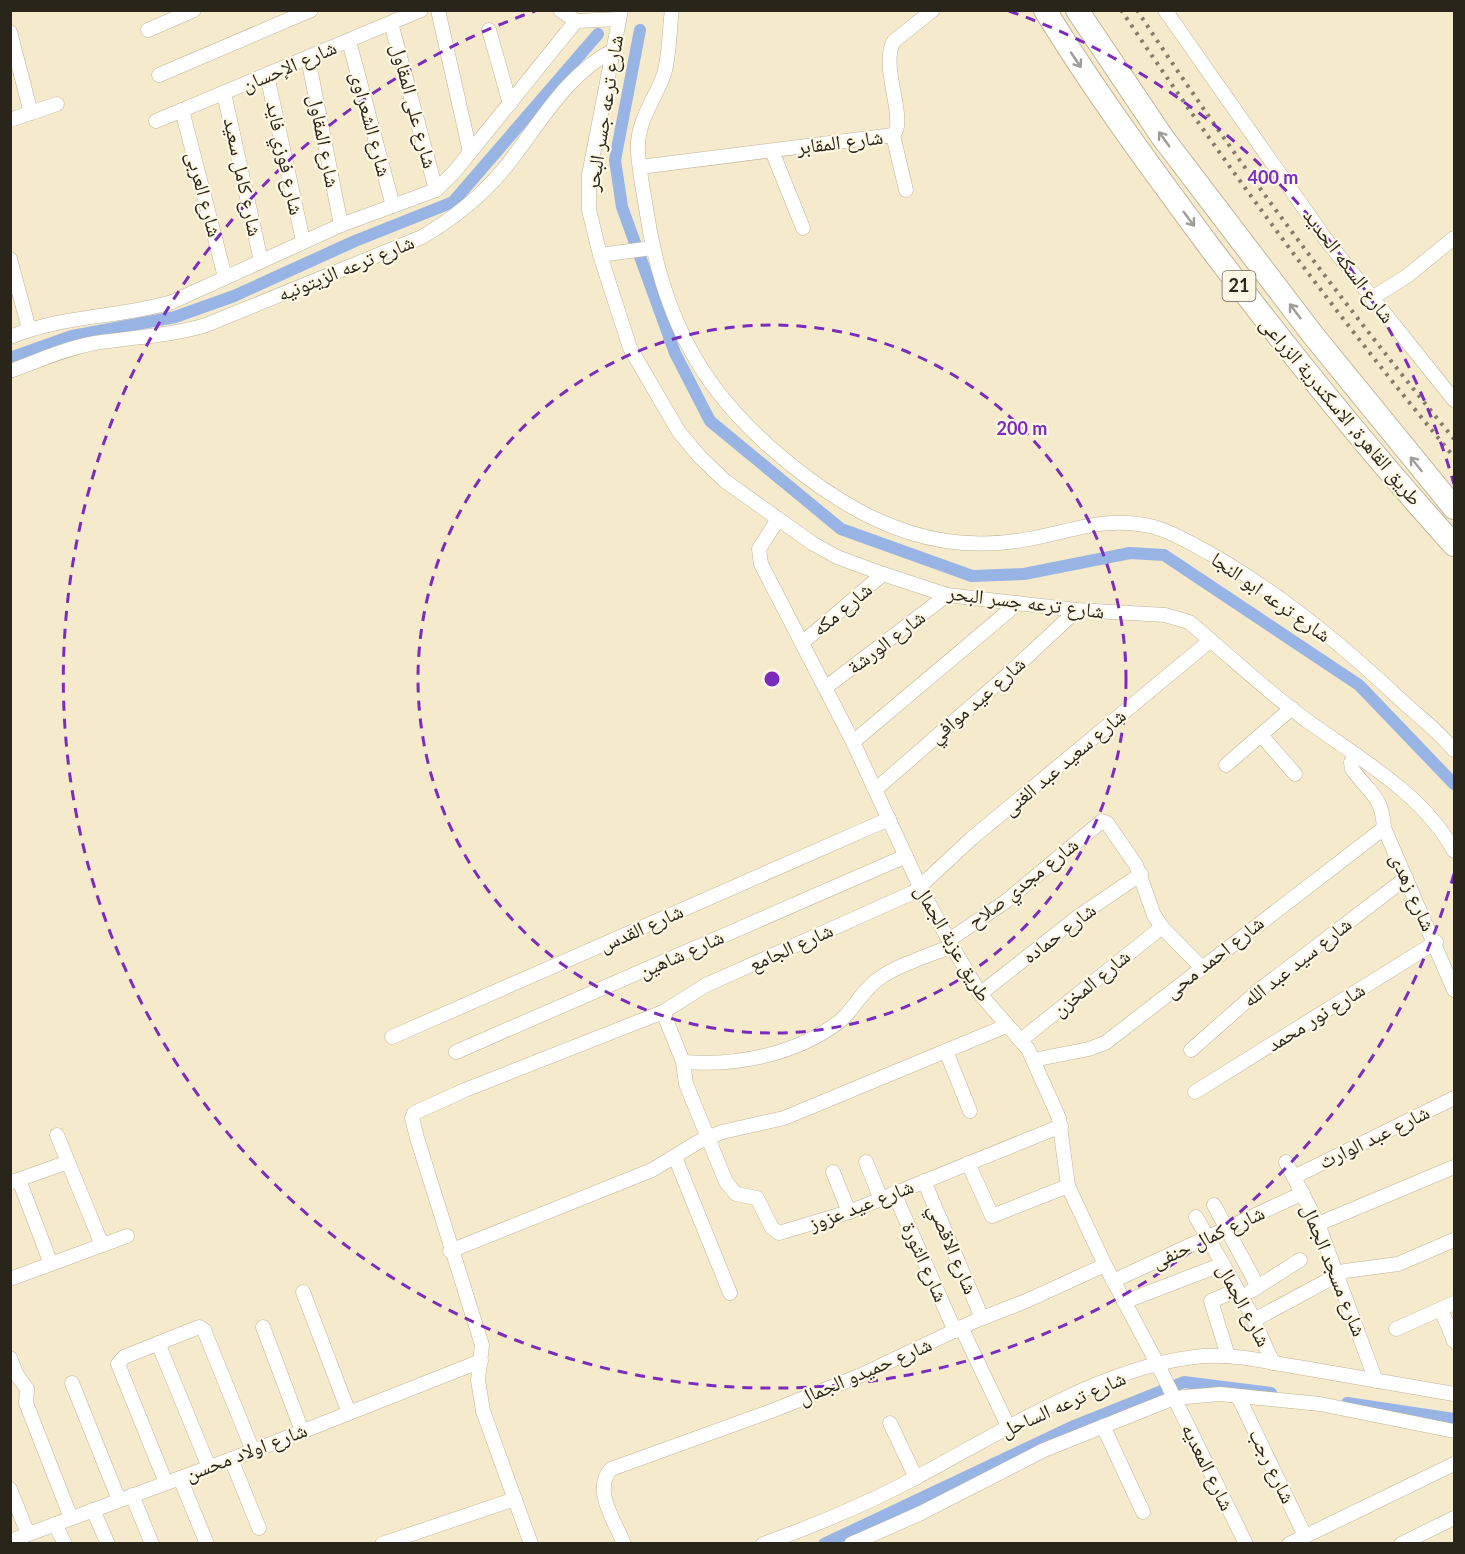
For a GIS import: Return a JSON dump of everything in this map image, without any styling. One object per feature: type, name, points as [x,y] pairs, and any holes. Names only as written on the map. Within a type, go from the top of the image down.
[{"type":"highway","name":"طريق القاهرة, الاسكندرية الزراعى","points":[[1045,10],[1142,156],[1290,354],[1404,489],[1455,545]]},
{"type":"highway","name":"طريق القاهرة, الاسكندرية الزراعى","points":[[1077,10],[1163,138],[1313,336],[1455,508]]},
{"type":"street","points":[[148,30],[167,16],[194,10]]},
{"type":"street","points":[[159,75],[311,10]]},
{"type":"street","name":"شارع الإحسان","points":[[156,121],[421,10]]},
{"type":"street","points":[[438,10],[471,152]]},
{"type":"street","points":[[560,10],[576,21],[620,15]]},
{"type":"street","name":"شارع ترعه ابو النجا","points":[[672,10],[663,76],[643,116],[639,133],[646,249],[677,325],[703,372],[754,435],[844,504],[868,517],[910,533],[972,543],[1026,540],[1078,526],[1107,523],[1155,527],[1197,546],[1242,572],[1313,624],[1373,672],[1455,750]]},
{"type":"street","name":"شارع المقابر","points":[[640,167],[893,135],[898,125],[888,63],[890,48],[894,41],[933,10]]},
{"type":"street","name":"شارع السكه الحديد","points":[[1165,10],[1175,17],[1328,241],[1455,400]]},
{"type":"street","name":"شارع ترعه جسر البحر","points":[[620,15],[589,175],[589,210],[605,254],[630,348],[679,432],[725,481],[837,557],[947,595],[1077,610],[1181,618],[1211,640],[1292,708],[1357,755],[1435,821],[1455,851]]},
{"type":"street","name":"شارع ترعه الزيتونيه","points":[[10,337],[29,329],[113,312],[153,308],[340,225],[436,190],[471,152],[576,21]]},
{"type":"street","name":"شارع على المقاول","points":[[391,23],[436,190]]},
{"type":"street","points":[[489,30],[510,104]]},
{"type":"street","points":[[10,32],[31,113]]},
{"type":"street","name":"شارع الشعراوى","points":[[349,41],[393,206]]},
{"type":"street","name":"شارع ترعه الزيتونيه","points":[[10,371],[66,350],[93,343],[186,331],[206,325],[422,237],[443,225],[484,190],[581,71],[614,50]]},
{"type":"street","name":"شارع المقاول","points":[[308,58],[340,225]]},
{"type":"street","name":"شارع فوزي فايد","points":[[267,75],[303,241]]},
{"type":"street","name":"شارع كامل سعيد","points":[[224,93],[261,261]]},
{"type":"street","points":[[10,120],[57,104]]},
{"type":"street","name":"شارع العربى","points":[[182,110],[225,277]]},
{"type":"street","points":[[893,135],[906,190]]},
{"type":"street","points":[[772,151],[803,228]]},
{"type":"street","points":[[1372,298],[1407,276],[1455,238]]},
{"type":"street","points":[[605,254],[646,249]]},
{"type":"street","points":[[10,259],[29,329]]},
{"type":"street","name":"طريق عزبة الجمال","points":[[778,519],[762,543],[758,557],[853,742],[920,887],[950,943],[980,994],[1006,1026],[1021,1040],[1033,1060],[1061,1126],[1063,1166],[1068,1186],[1113,1281],[1159,1367]]},
{"type":"street","name":"شارع مكه","points":[[802,643],[883,574]]},
{"type":"street","name":"شارع الورشة","points":[[825,688],[947,595]]},
{"type":"street","points":[[853,742],[1018,603]]},
{"type":"street","name":"شارع عيد موافي","points":[[876,789],[1005,677],[1077,610]]},
{"type":"street","name":"شارع سعيد عبد الغنى","points":[[920,887],[972,838],[1211,640]]},
{"type":"street","points":[[1226,765],[1292,708]]},
{"type":"street","points":[[1261,735],[1295,774]]},
{"type":"street","name":"شارع زهدى","points":[[1357,755],[1351,762],[1352,769],[1381,803],[1384,812],[1384,828],[1436,942],[1455,990]]},
{"type":"street","name":"شارع القدس","points":[[392,1036],[889,819]]},
{"type":"street","name":"شارع مجدي صلاح","points":[[683,1062],[727,1064],[749,1060],[813,1038],[840,1020],[877,980],[950,943],[1005,902],[1102,821],[1107,823],[1141,874]]},
{"type":"street","name":"شارع احمد محى","points":[[1033,1060],[1089,1049],[1105,1043],[1384,828]]},
{"type":"street","name":"شارع شاهين","points":[[456,1052],[906,856]]},
{"type":"street","points":[[1141,874],[1147,899],[1161,927],[1201,967]]},
{"type":"street","name":"شارع حماده","points":[[980,994],[1079,916],[1141,874]]},
{"type":"street","name":"شارع سيد عبد الله","points":[[1191,1050],[1258,991],[1406,878]]},
{"type":"street","name":"شارع الجامع","points":[[450,1251],[413,1126],[414,1113],[465,1090],[663,1012],[706,985],[920,887]]},
{"type":"street","name":"شارع المخزن","points":[[1021,1040],[1161,927]]},
{"type":"street","name":"شارع نور محمد","points":[[1195,1092],[1436,942]]},
{"type":"street","points":[[663,1012],[683,1062],[687,1084],[709,1138]]},
{"type":"street","points":[[531,1544],[483,1411],[478,1380],[482,1345],[450,1251],[652,1170],[709,1138],[739,1127],[784,1118],[1006,1026]]},
{"type":"street","points":[[946,1051],[970,1111]]},
{"type":"street","name":"شارع عبد الوارث","points":[[1294,1177],[1455,1098]]},
{"type":"street","name":"شارع عيد عزوز","points":[[709,1138],[730,1189],[743,1197],[757,1198],[775,1231],[784,1233],[849,1212],[1061,1126]]},
{"type":"street","points":[[57,1135],[102,1245]]},
{"type":"street","points":[[675,1156],[730,1293]]},
{"type":"street","points":[[51,1264],[15,1181],[68,1162]]},
{"type":"street","name":"شارع الثورة","points":[[866,1162],[887,1196],[1009,1428]]},
{"type":"street","name":"شارع مسجد الجمال","points":[[1286,1162],[1318,1224],[1339,1275],[1376,1381]]},
{"type":"street","points":[[968,1163],[992,1216],[1068,1186]]},
{"type":"street","points":[[1318,1224],[1455,1167]]},
{"type":"street","points":[[833,1172],[849,1212]]},
{"type":"street","name":"شارع الاقصي","points":[[924,1181],[982,1318]]},
{"type":"street","name":"شارع كمال حنفى","points":[[1113,1281],[1303,1193]]},
{"type":"street","points":[[1214,1205],[1258,1287]]},
{"type":"street","name":"شارع الجمال","points":[[1196,1217],[1254,1320],[1274,1363]]},
{"type":"street","points":[[10,1279],[127,1236]]},
{"type":"street","points":[[1254,1320],[1352,1269],[1398,1264],[1455,1240]]},
{"type":"street","points":[[1228,1356],[1211,1301],[1258,1287],[1300,1260]]},
{"type":"street","points":[[1124,1302],[1223,1264]]},
{"type":"street","name":"شارع حميدو الجمال","points":[[624,1544],[603,1494],[602,1485],[604,1476],[620,1465],[774,1410],[859,1376],[982,1318],[1105,1265]]},
{"type":"street","points":[[303,1292],[349,1413]]},
{"type":"street","points":[[1396,1329],[1455,1303]]},
{"type":"street","points":[[1441,1309],[1455,1341]]},
{"type":"street","points":[[166,1483],[119,1369],[120,1360],[198,1327],[204,1330],[253,1451]]},
{"type":"street","points":[[262,1328],[302,1431]]},
{"type":"street","points":[[158,1343],[209,1467]]},
{"type":"street","name":"شارع ترعه الساحل","points":[[763,1544],[850,1510],[916,1478],[1009,1428],[1106,1382],[1204,1356],[1228,1356],[1455,1394]]},
{"type":"street","points":[[10,1359],[27,1389],[26,1398],[71,1518]]},
{"type":"street","name":"شارع اولاد محسن","points":[[19,1539],[253,1451],[481,1361]]},
{"type":"street","name":"شارع المعديه","points":[[1159,1367],[1246,1544]]},
{"type":"street","points":[[72,1383],[119,1500]]},
{"type":"street","name":"شارع ترعه الساحل","points":[[851,1544],[919,1514],[1023,1459],[1172,1395],[1220,1394],[1320,1404],[1455,1431]]},
{"type":"street","name":"شارع رجب","points":[[1238,1396],[1305,1536]]},
{"type":"street","points":[[890,1423],[916,1478]]},
{"type":"street","points":[[1103,1426],[1143,1512]]},
{"type":"street","points":[[231,1459],[259,1528]]},
{"type":"street","points":[[1289,1544],[1455,1464]]},
{"type":"street","points":[[180,1478],[207,1544]]},
{"type":"street","points":[[10,1489],[19,1539]]},
{"type":"street","points":[[132,1495],[152,1544]]},
{"type":"street","points":[[382,1544],[515,1500]]},
{"type":"street","points":[[93,1510],[108,1544]]},
{"type":"street","points":[[1401,1544],[1455,1518]]},
{"type":"street","points":[[55,1524],[65,1544]]},
{"type":"waterway","points":[[640,30],[615,160],[622,207],[675,353],[710,421],[841,529],[972,576],[1024,574],[1130,553],[1164,555],[1359,685],[1454,784]]},
{"type":"waterway","points":[[10,358],[72,336],[175,317],[234,296],[355,241],[453,202],[598,34]]},
{"type":"waterway","points":[[824,1544],[1074,1426],[1184,1382],[1271,1393]]},
{"type":"waterway","points":[[1347,1403],[1454,1419]]},
{"type":"railway","points":[[1121,10],[1200,125],[1282,238],[1366,349],[1454,457]]},
{"type":"railway","points":[[1137,10],[1212,121],[1290,229],[1454,439]]}]
